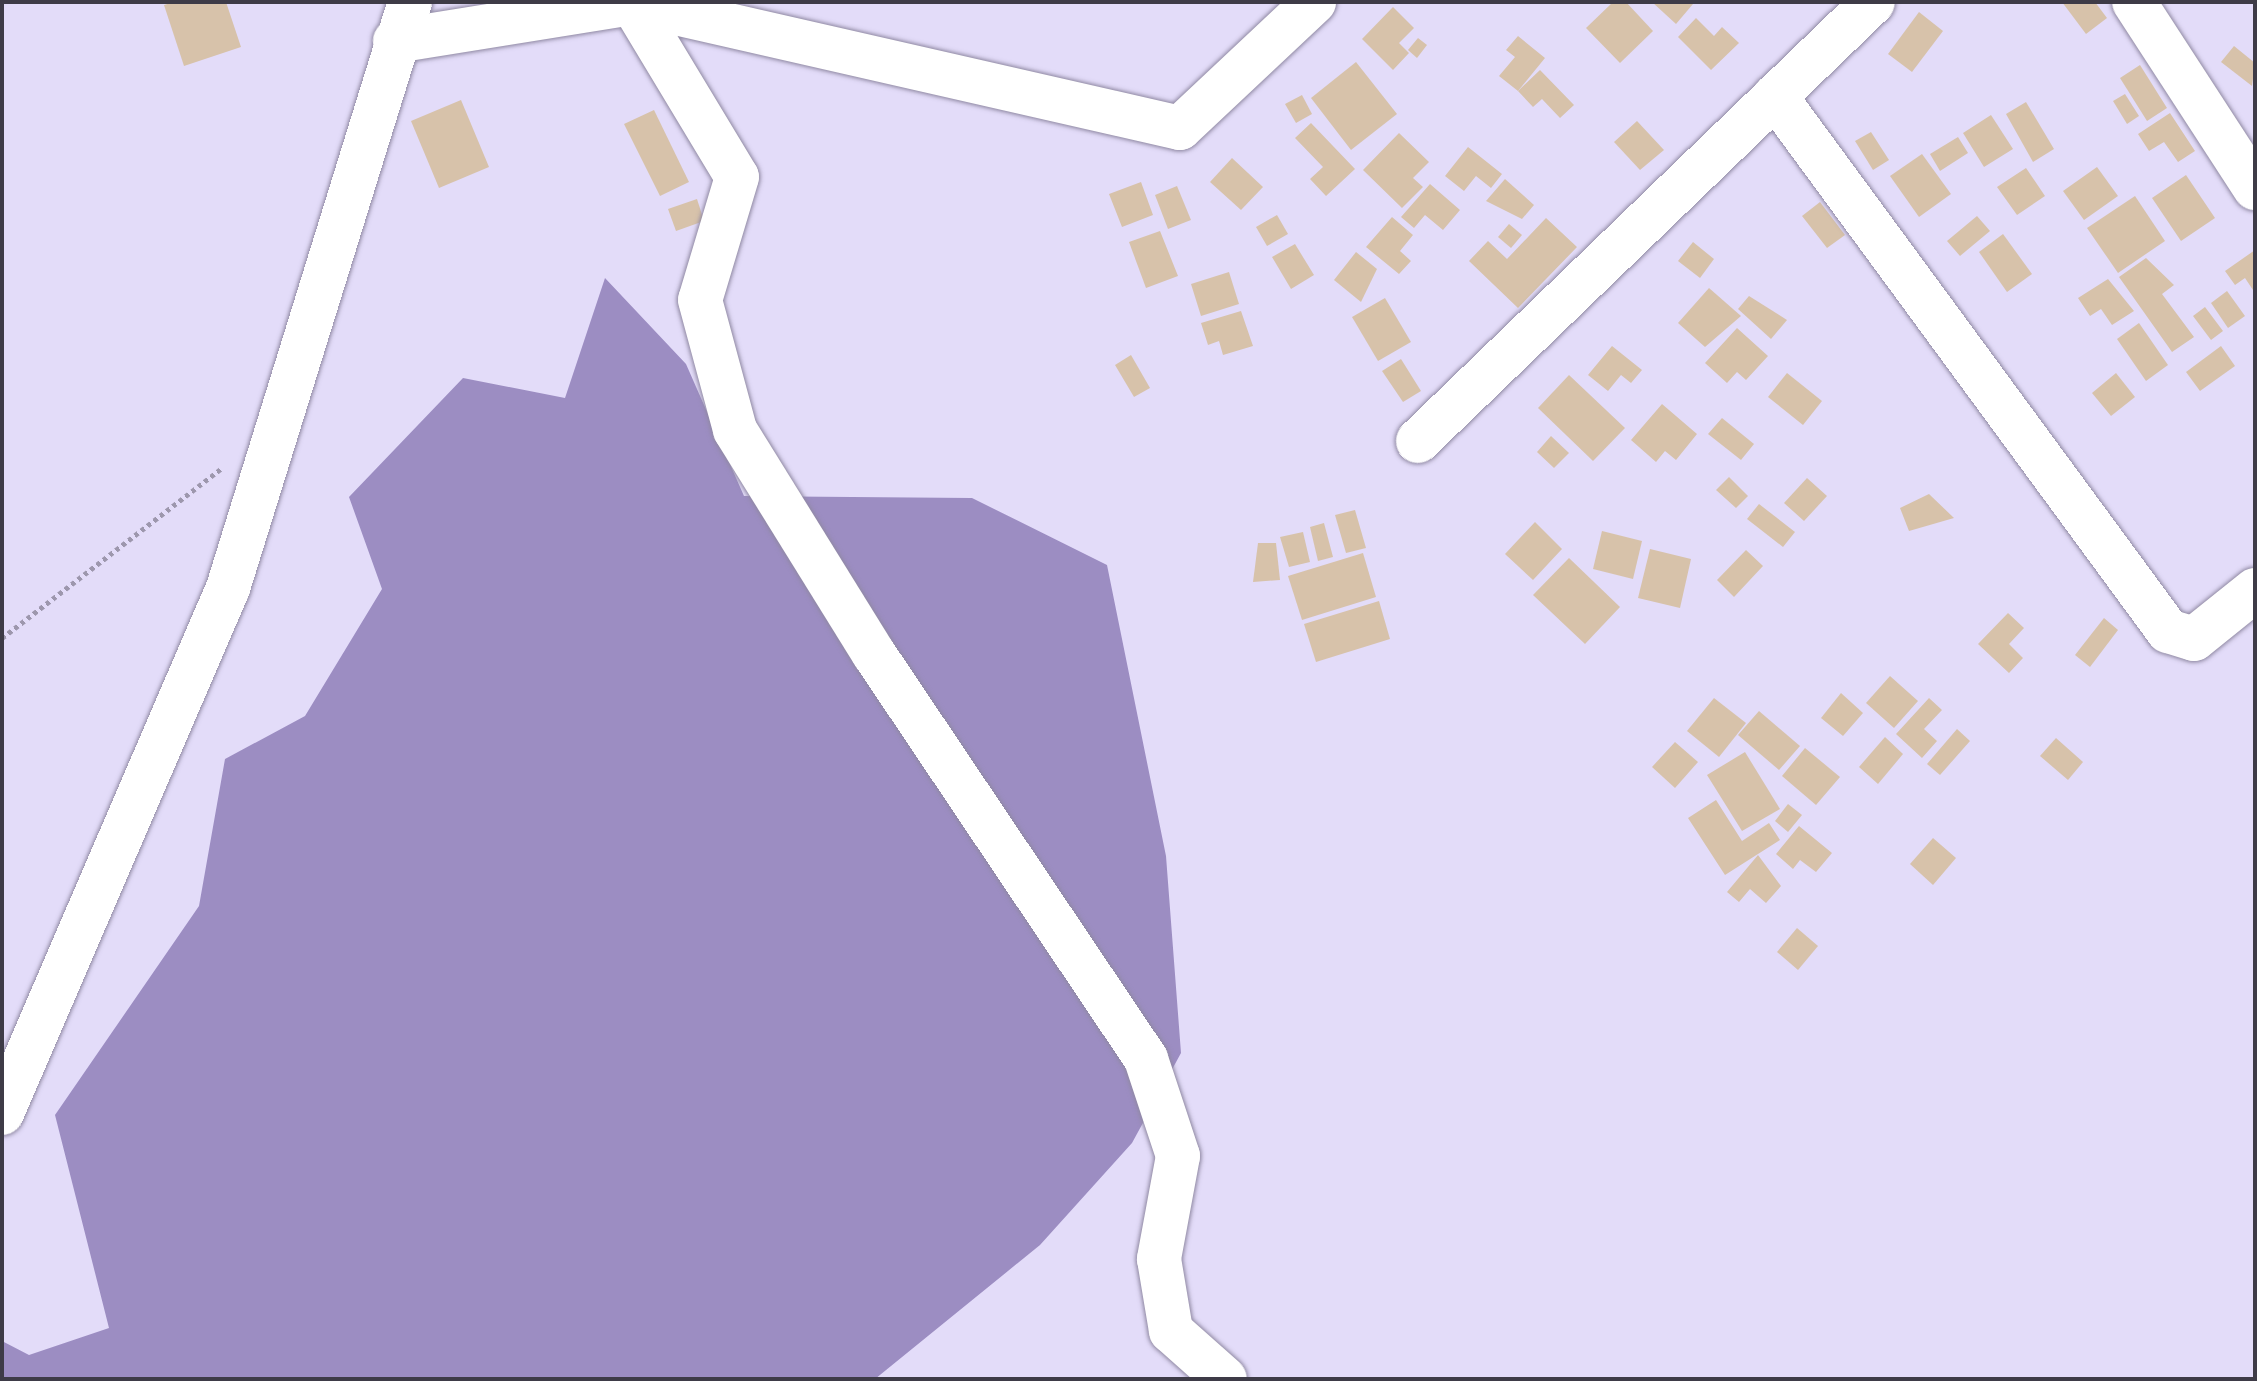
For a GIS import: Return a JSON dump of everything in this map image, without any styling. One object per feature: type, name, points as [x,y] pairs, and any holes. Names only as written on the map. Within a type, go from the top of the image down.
[{"type":"street","points":[[2,1113],[228,588],[402,22],[632,3],[1180,128],[1314,2]]},
{"type":"street","points":[[1418,441],[1873,2]]},
{"type":"street","points":[[2134,2],[2255,188]]},
{"type":"street","points":[[632,3],[737,177],[700,300],[735,430],[874,654],[1146,1059],[1178,1156],[1159,1259],[1171,1331],[1225,1379]]},
{"type":"street","points":[[1775,96],[2168,631],[2194,639],[2255,590]]},
{"type":"path","points":[[2,638],[227,464]]},
{"type":"shaded area","points":[[605,278],[686,364],[744,496],[972,498],[1107,565],[1166,856],[1181,1053],[1132,1143],[1040,1245],[875,1379],[2,1379],[2,1341],[29,1355],[109,1328],[55,1115],[199,906],[225,759],[305,716],[382,589],[349,497],[463,378],[565,398]]},
{"type":"building","points":[[174,2],[226,2],[241,47],[184,66],[164,5]]},
{"type":"building","points":[[1613,2],[1626,2],[1653,31],[1620,63],[1586,28]]},
{"type":"building","points":[[1652,2],[1690,2],[1693,4],[1676,24]]},
{"type":"building","points":[[2062,2],[2095,2],[2107,18],[2086,34]]},
{"type":"building","points":[[1393,7],[1414,28],[1399,43],[1409,53],[1393,70],[1362,39]]},
{"type":"building","points":[[1919,12],[1943,31],[1912,72],[1888,54]]},
{"type":"building","points":[[1696,18],[1714,36],[1722,27],[1739,43],[1711,70],[1678,37]]},
{"type":"building","points":[[1518,36],[1545,58],[1518,91],[1499,76],[1515,57],[1506,50]]},
{"type":"building","points":[[1418,38],[1427,45],[1417,58],[1408,50]]},
{"type":"building","points":[[2234,46],[2255,63],[2252,86],[2221,62]]},
{"type":"building","points":[[1356,62],[1397,114],[1351,150],[1311,98]]},
{"type":"building","points":[[2140,65],[2167,108],[2147,121],[2120,78]]},
{"type":"building","points":[[1540,70],[1574,105],[1560,118],[1542,99],[1533,107],[1518,91]]},
{"type":"building","points":[[2125,94],[2139,116],[2127,124],[2113,101]]},
{"type":"building","points":[[1302,95],[1312,114],[1296,123],[1285,104]]},
{"type":"building","points":[[461,100],[489,167],[439,188],[411,121]]},
{"type":"building","points":[[2026,102],[2054,149],[2033,162],[2006,114]]},
{"type":"building","points":[[654,110],[689,182],[660,196],[624,124]]},
{"type":"building","points":[[2170,113],[2195,151],[2178,162],[2164,142],[2149,151],[2138,134]]},
{"type":"building","points":[[1991,115],[2013,149],[1984,167],[1963,133]]},
{"type":"building","points":[[1637,121],[1664,150],[1640,170],[1614,142]]},
{"type":"building","points":[[1311,123],[1355,169],[1326,196],[1310,179],[1323,167],[1295,138]]},
{"type":"building","points":[[1871,132],[1889,160],[1873,170],[1855,141]]},
{"type":"building","points":[[1399,133],[1429,162],[1413,178],[1423,187],[1402,208],[1363,170]]},
{"type":"building","points":[[1958,137],[1968,153],[1940,171],[1930,154]]},
{"type":"building","points":[[1468,147],[1502,174],[1491,188],[1476,176],[1464,191],[1445,176]]},
{"type":"building","points":[[1922,154],[1951,194],[1919,217],[1890,176]]},
{"type":"building","points":[[1232,158],[1263,187],[1241,210],[1210,182]]},
{"type":"building","points":[[2097,167],[2118,196],[2084,220],[2063,191]]},
{"type":"building","points":[[2026,168],[2045,196],[2017,215],[1997,187]]},
{"type":"building","points":[[2186,175],[2215,218],[2181,241],[2152,198]]},
{"type":"building","points":[[1505,179],[1534,205],[1522,219],[1486,201]]},
{"type":"building","points":[[1141,182],[1153,215],[1122,227],[1109,194]]},
{"type":"building","points":[[1430,184],[1460,210],[1443,230],[1425,215],[1414,228],[1401,217]]},
{"type":"building","points":[[1177,186],[1191,220],[1168,229],[1155,195]]},
{"type":"building","points":[[2135,196],[2165,241],[2118,273],[2087,228]]},
{"type":"building","points":[[697,199],[704,221],[676,231],[668,209]]},
{"type":"building","points":[[1820,202],[1845,235],[1827,248],[1802,216]]},
{"type":"building","points":[[1277,215],[1288,234],[1267,246],[1256,227]]},
{"type":"building","points":[[1977,216],[1990,231],[1960,256],[1947,241]]},
{"type":"building","points":[[1392,217],[1413,235],[1400,251],[1411,261],[1399,274],[1366,247]]},
{"type":"building","points":[[1546,218],[1577,247],[1518,308],[1469,261],[1488,241],[1507,259]]},
{"type":"building","points":[[1509,224],[1522,235],[1511,248],[1498,237]]},
{"type":"building","points":[[1160,231],[1178,276],[1146,288],[1129,242]]},
{"type":"building","points":[[2003,234],[2032,274],[2007,292],[1979,252]]},
{"type":"building","points":[[1693,242],[1714,259],[1700,278],[1678,261]]},
{"type":"building","points":[[1295,244],[1314,275],[1291,289],[1272,257]]},
{"type":"building","points":[[2255,250],[2255,293],[2245,278],[2235,285],[2225,271]]},
{"type":"building","points":[[1356,252],[1377,269],[1361,302],[1334,280]]},
{"type":"building","points":[[2146,258],[2174,285],[2162,294],[2194,337],[2172,352],[2119,277]]},
{"type":"building","points":[[1229,272],[1239,304],[1201,316],[1191,284]]},
{"type":"building","points":[[2108,279],[2134,311],[2112,325],[2101,309],[2090,316],[2078,298]]},
{"type":"building","points":[[1709,288],[1741,316],[1705,347],[1678,323]]},
{"type":"building","points":[[2227,291],[2245,316],[2228,328],[2211,303]]},
{"type":"building","points":[[1749,296],[1787,320],[1771,339],[1738,309]]},
{"type":"building","points":[[1385,298],[1411,342],[1378,361],[1352,317]]},
{"type":"building","points":[[2205,307],[2223,331],[2211,340],[2193,316]]},
{"type":"building","points":[[1241,311],[1253,346],[1223,355],[1219,341],[1208,345],[1201,323]]},
{"type":"building","points":[[2139,323],[2168,365],[2146,381],[2117,339]]},
{"type":"building","points":[[1737,328],[1768,356],[1746,380],[1737,372],[1727,383],[1705,363]]},
{"type":"building","points":[[1612,346],[1642,370],[1631,383],[1621,375],[1608,391],[1588,375]]},
{"type":"building","points":[[2221,346],[2235,366],[2200,391],[2186,372]]},
{"type":"building","points":[[1131,355],[1150,388],[1134,397],[1115,365]]},
{"type":"building","points":[[1401,359],[1421,391],[1403,402],[1382,371]]},
{"type":"building","points":[[1787,373],[1822,401],[1803,425],[1768,397]]},
{"type":"building","points":[[2116,373],[2135,397],[2111,416],[2092,393]]},
{"type":"building","points":[[1569,375],[1625,428],[1593,461],[1538,408]]},
{"type":"building","points":[[1662,404],[1697,434],[1676,460],[1665,451],[1656,462],[1631,440]]},
{"type":"building","points":[[1722,418],[1754,444],[1741,460],[1708,434]]},
{"type":"building","points":[[1551,436],[1569,453],[1554,468],[1537,452]]},
{"type":"building","points":[[1729,477],[1748,496],[1736,508],[1716,490]]},
{"type":"building","points":[[1807,478],[1827,496],[1804,521],[1784,503]]},
{"type":"building","points":[[1929,494],[1954,518],[1909,531],[1900,508]]},
{"type":"building","points":[[1759,504],[1795,532],[1783,547],[1747,519]]},
{"type":"building","points":[[1355,510],[1366,548],[1346,553],[1335,515]]},
{"type":"building","points":[[1535,522],[1562,549],[1533,580],[1505,554]]},
{"type":"building","points":[[1324,523],[1333,557],[1318,561],[1310,527]]},
{"type":"building","points":[[1602,531],[1642,541],[1633,579],[1593,569]]},
{"type":"building","points":[[1303,532],[1310,562],[1289,567],[1280,537]]},
{"type":"building","points":[[1258,543],[1276,543],[1280,580],[1253,582]]},
{"type":"building","points":[[1650,549],[1691,559],[1680,608],[1638,598]]},
{"type":"building","points":[[1746,550],[1763,566],[1734,597],[1717,580]]},
{"type":"building","points":[[1363,553],[1376,597],[1302,620],[1288,576]]},
{"type":"building","points":[[1569,558],[1620,607],[1585,644],[1533,595]]},
{"type":"building","points":[[1379,601],[1390,639],[1316,662],[1304,624]]},
{"type":"building","points":[[2008,613],[2024,628],[2009,644],[2023,658],[2009,673],[1978,644]]},
{"type":"building","points":[[2104,618],[2118,630],[2090,667],[2075,655]]},
{"type":"building","points":[[1890,676],[1918,701],[1894,728],[1866,703]]},
{"type":"building","points":[[1841,693],[1863,713],[1843,736],[1821,718]]},
{"type":"building","points":[[1714,698],[1746,723],[1719,757],[1687,731]]},
{"type":"building","points":[[1929,698],[1942,710],[1924,729],[1937,741],[1922,758],[1896,734]]},
{"type":"building","points":[[1759,711],[1800,746],[1779,770],[1738,735]]},
{"type":"building","points":[[1957,729],[1970,741],[1940,775],[1927,764]]},
{"type":"building","points":[[1885,737],[1903,754],[1878,784],[1859,767]]},
{"type":"building","points":[[2056,738],[2083,762],[2068,780],[2040,756]]},
{"type":"building","points":[[1675,742],[1698,762],[1675,788],[1652,767]]},
{"type":"building","points":[[1805,748],[1840,777],[1816,805],[1782,776]]},
{"type":"building","points":[[1745,752],[1780,809],[1742,831],[1707,775]]},
{"type":"building","points":[[1716,800],[1742,841],[1769,823],[1780,840],[1725,875],[1688,818]]},
{"type":"building","points":[[1788,804],[1802,815],[1788,832],[1775,821]]},
{"type":"building","points":[[1799,826],[1832,853],[1816,872],[1800,860],[1793,869],[1776,854]]},
{"type":"building","points":[[1933,838],[1956,858],[1933,885],[1910,864]]},
{"type":"building","points":[[1758,855],[1781,886],[1766,903],[1750,889],[1739,902],[1727,892]]},
{"type":"building","points":[[1797,928],[1818,946],[1798,970],[1777,952]]}]
